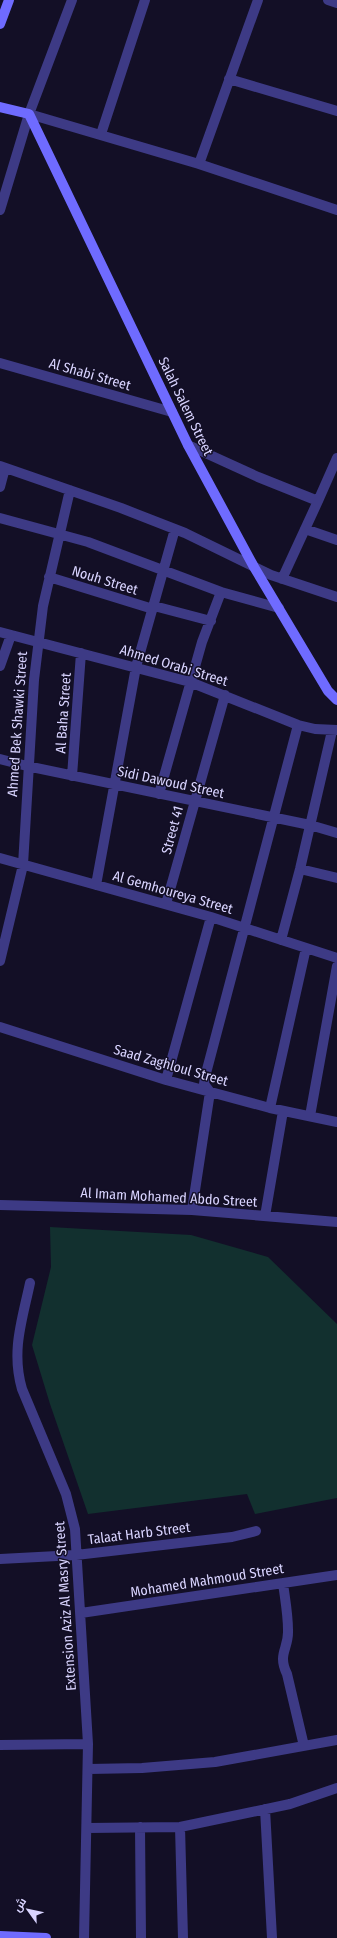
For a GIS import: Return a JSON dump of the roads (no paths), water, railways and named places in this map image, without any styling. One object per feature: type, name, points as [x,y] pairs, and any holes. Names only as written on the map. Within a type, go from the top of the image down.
[{"type":"street","points":[[0,24],[9,0]]},
{"type":"street","points":[[0,210],[29,114],[72,0]]},
{"type":"street","points":[[101,134],[145,0]]},
{"type":"street","points":[[199,164],[258,0]]},
{"type":"street","points":[[328,0],[337,3]]},
{"type":"street","points":[[229,79],[337,111]]},
{"type":"street","points":[[0,107],[101,134],[199,164],[337,210]]},
{"type":"street","name":"Salah Salem Street","points":[[29,114],[188,445],[254,567],[328,691],[337,700]]},
{"type":"street","name":"Al Shabi Street","points":[[0,363],[172,412]]},
{"type":"street","points":[[188,445],[318,502]]},
{"type":"street","points":[[282,579],[337,458]]},
{"type":"street","points":[[0,487],[3,467],[175,529],[282,579],[337,597]]},
{"type":"street","name":"Ahmed Bek Shawki Street","points":[[0,961],[1,948],[23,865],[27,766],[38,642],[43,606],[70,490]]},
{"type":"street","points":[[0,518],[60,533],[221,592],[279,608]]},
{"type":"street","points":[[96,885],[136,667],[175,529]]},
{"type":"street","points":[[305,529],[337,540]]},
{"type":"street","name":"Nouh Street","points":[[49,578],[153,608],[211,621]]},
{"type":"street","points":[[159,794],[202,642],[221,592]]},
{"type":"street","name":"Ahmed Orabi Street","points":[[0,632],[190,682],[298,725],[315,729],[334,730]]},
{"type":"street","points":[[0,666],[11,635]]},
{"type":"street","name":"Al Baha Street","points":[[72,776],[82,653]]},
{"type":"street","name":"Street 41","points":[[166,904],[225,695]]},
{"type":"street","points":[[192,1210],[210,1092],[204,1084],[205,1077],[298,725]]},
{"type":"street","points":[[281,940],[334,730]]},
{"type":"street","name":"Sidi Dawoud Street","points":[[0,759],[114,785],[310,825],[337,833]]},
{"type":"street","name":"Al Gemhoureya Street","points":[[0,858],[211,917],[337,958]]},
{"type":"street","points":[[300,869],[337,878]]},
{"type":"street","points":[[166,1080],[211,917]]},
{"type":"street","points":[[270,1108],[306,948]]},
{"type":"street","points":[[310,1116],[337,966]]},
{"type":"street","name":"Saad Zaghloul Street","points":[[0,1027],[166,1080],[270,1108],[337,1122]]},
{"type":"street","points":[[265,1216],[283,1111]]},
{"type":"street","name":"Al Imam Mohamed Abdo Street","points":[[0,1205],[192,1210],[337,1222]]},
{"type":"street","name":"Extension Aziz Al Masry Street","points":[[30,1284],[18,1341],[16,1357],[18,1373],[22,1389],[66,1494],[75,1529],[89,1769],[84,1938]]},
{"type":"street","name":"Talaat Harb Street","points":[[0,1559],[76,1555],[232,1537],[256,1531]]},
{"type":"street","name":"Mohamed Mahmoud Street","points":[[81,1613],[337,1574]]},
{"type":"street","points":[[283,1583],[288,1636],[282,1658],[282,1664],[286,1674],[304,1746]]},
{"type":"street","points":[[89,1769],[142,1768],[215,1762],[337,1740]]},
{"type":"street","points":[[0,1745],[88,1744]]},
{"type":"street","points":[[87,1828],[180,1827],[290,1804],[337,1788]]},
{"type":"street","points":[[265,1809],[272,1938]]},
{"type":"street","points":[[140,1827],[141,1938]]},
{"type":"street","points":[[180,1827],[183,1938]]},
{"type":"street","points":[[0,1936],[46,1938]]}]
